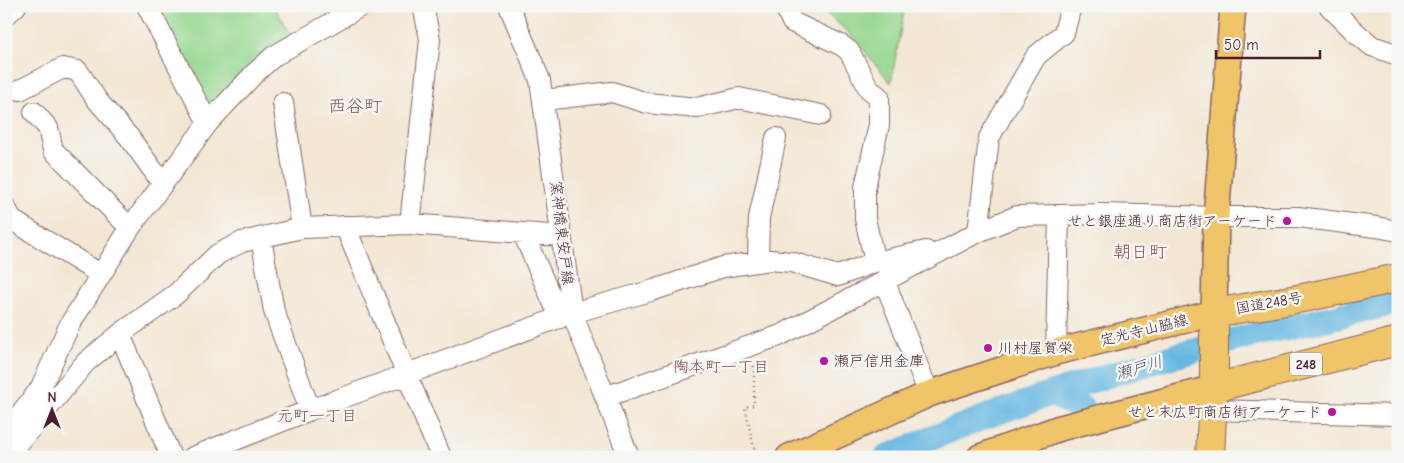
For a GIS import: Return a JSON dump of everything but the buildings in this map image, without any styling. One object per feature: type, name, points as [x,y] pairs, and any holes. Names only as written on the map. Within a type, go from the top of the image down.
[{"type":"highway","name":"国道248号","points":[[1214,321],[1302,298],[1398,278]]},
{"type":"highway","points":[[1210,457],[1214,321]]},
{"type":"highway","name":"248","points":[[1213,390],[1398,341]]},
{"type":"main road","points":[[1214,321],[1216,218],[1233,6]]},
{"type":"main road","name":"定光寺山脇線","points":[[789,457],[929,394],[1056,352],[1214,321]]},
{"type":"main road","points":[[980,457],[1060,428],[1213,390]]},
{"type":"street","points":[[6,15],[16,6]]},
{"type":"street","points":[[147,6],[208,123]]},
{"type":"street","points":[[6,432],[40,389],[70,324],[130,228],[208,123],[254,74],[274,56],[360,6]]},
{"type":"street","points":[[410,224],[430,38],[423,6]]},
{"type":"street","name":"窯神橋東安戸線","points":[[509,6],[540,80],[544,100],[562,236],[566,315],[605,397],[629,457]]},
{"type":"street","points":[[784,6],[792,22],[841,45],[849,51],[869,89],[879,98],[879,125],[864,187],[865,219],[876,262]]},
{"type":"street","points":[[978,232],[989,138],[1036,56],[1064,32],[1071,6]]},
{"type":"street","points":[[1330,6],[1354,31],[1372,46],[1398,55]]},
{"type":"street","points":[[20,90],[63,68],[78,71],[97,100],[129,137],[163,184]]},
{"type":"street","points":[[544,100],[612,92],[647,102],[697,108],[739,98],[821,114]]},
{"type":"street","points":[[283,103],[302,228]]},
{"type":"street","points":[[34,112],[48,128],[53,150],[130,228]]},
{"type":"street","points":[[758,261],[759,218],[776,138]]},
{"type":"street","points":[[6,208],[12,220],[100,274]]},
{"type":"street","points":[[605,397],[781,335],[978,232],[1017,216],[1103,214],[1216,218],[1298,218],[1398,231]]},
{"type":"street","points":[[1056,352],[1059,215]]},
{"type":"street","points":[[7,457],[86,362],[120,334],[176,294],[218,254],[242,242],[302,228],[410,224],[562,236]]},
{"type":"street","points":[[345,226],[441,457]]},
{"type":"street","points":[[523,233],[566,315]]},
{"type":"street","points":[[261,238],[274,311],[310,410]]},
{"type":"street","points":[[193,457],[310,410],[566,315],[654,290],[723,267],[770,260],[791,262],[838,276],[876,262],[954,245]]},
{"type":"street","points":[[884,280],[929,394]]},
{"type":"street","points":[[120,334],[171,457]]},
{"type":"street","points":[[1213,390],[1398,415]]},
{"type":"path","points":[[753,345],[754,405],[745,407],[756,457]]},
{"type":"green space","points":[[153,6],[275,6],[295,42],[208,114]]},
{"type":"green space","points":[[818,6],[905,6],[891,83],[851,35]]},
{"type":"waterway","name":"瀬戸川","points":[[887,457],[1023,403],[1116,373],[1257,334],[1346,315],[1398,301]]},
{"type":"waterway","points":[[1050,394],[1082,408]]},
{"type":"place","name":"せと銀座通り商店街アーケード","points":[[1287,221]]},
{"type":"place","name":"川村屋賀栄","points":[[988,348]]},
{"type":"place","name":"瀬戸信用金庫","points":[[824,361]]},
{"type":"place","name":"せと末広町商店街アーケード","points":[[1332,412]]},
{"type":"district","name":"西谷町","points":[[355,106]]},
{"type":"district","name":"朝日町","points":[[1140,252]]},
{"type":"district","name":"陶本町一丁目","points":[[721,366]]},
{"type":"district","name":"元町一丁目","points":[[317,415]]}]
